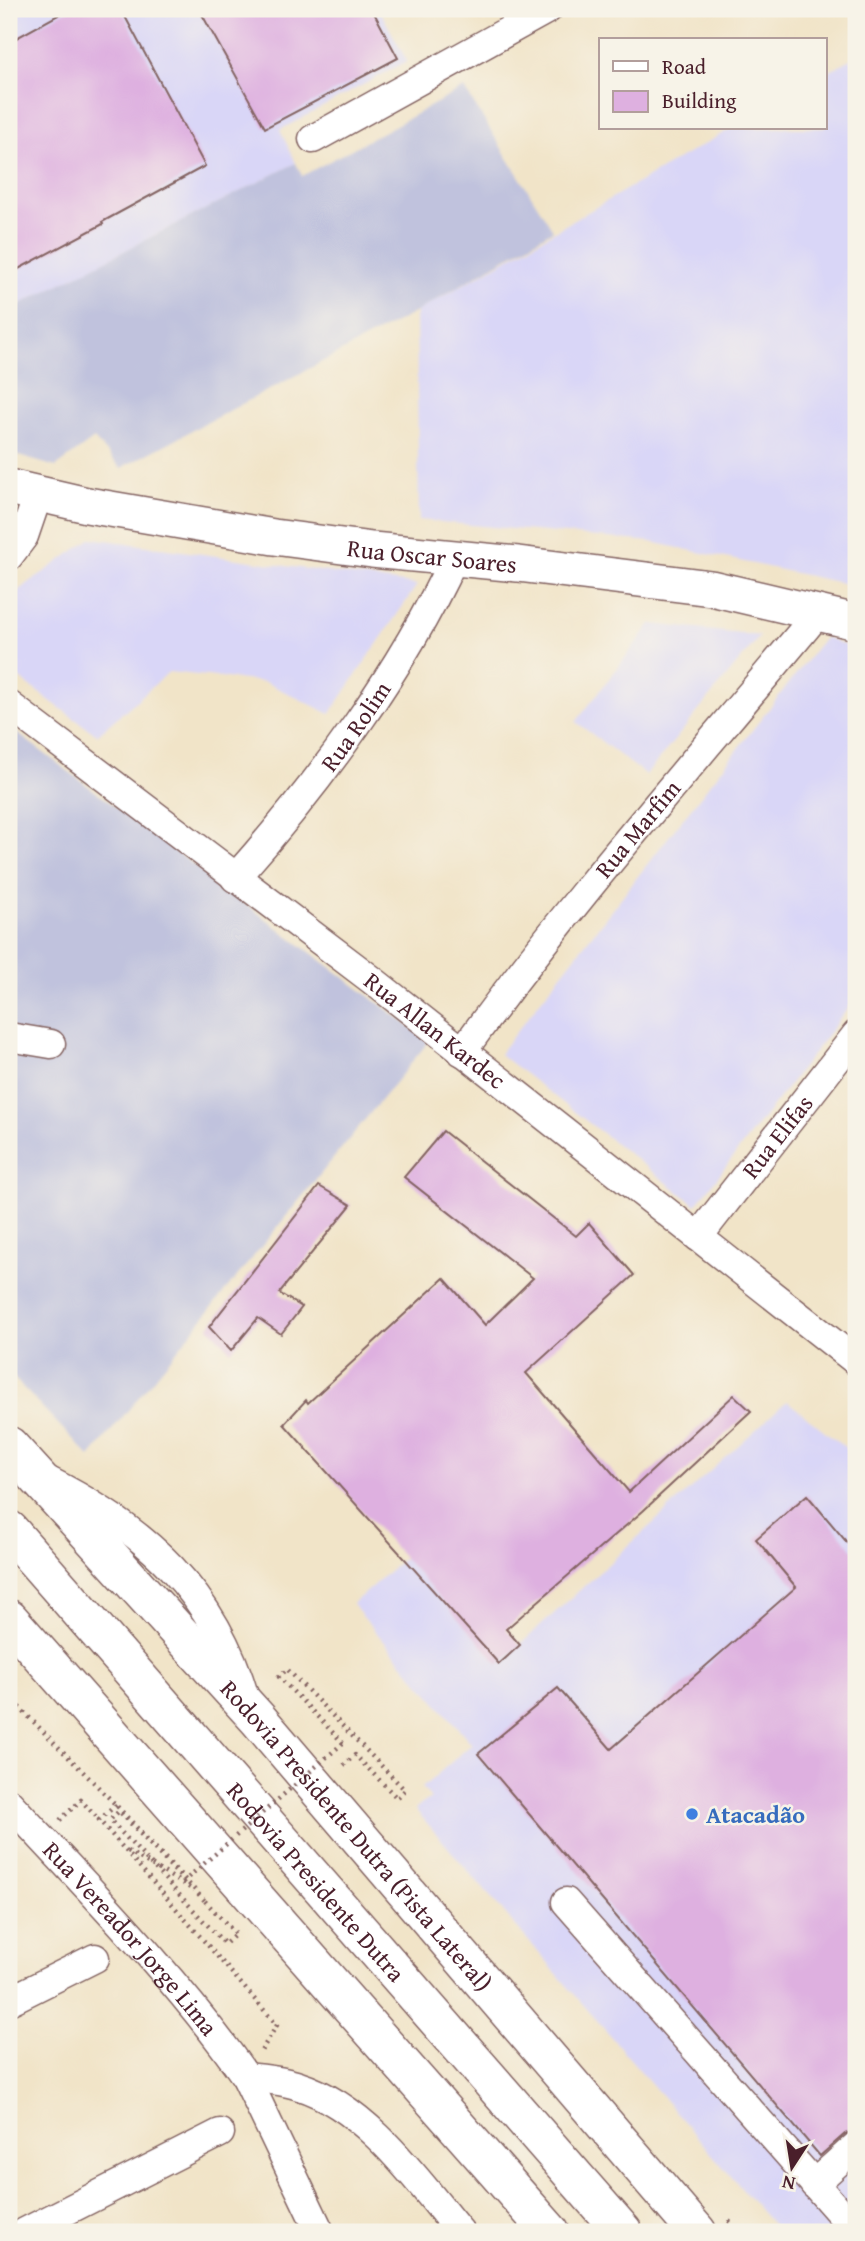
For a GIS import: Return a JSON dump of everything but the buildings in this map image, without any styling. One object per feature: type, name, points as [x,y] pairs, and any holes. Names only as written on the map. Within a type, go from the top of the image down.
[{"type":"highway","name":"Rodovia Presidente Dutra (Pista Lateral)","points":[[9,1446],[247,1708],[697,2232]]},
{"type":"highway","name":"Rodovia Presidente Dutra","points":[[9,1530],[623,2232]]},
{"type":"highway","points":[[9,1619],[550,2232]]},
{"type":"highway","points":[[9,1636],[105,1728]]},
{"type":"main road","name":"Rua Oscar Soares","points":[[23,491],[274,537],[711,588],[856,622]]},
{"type":"street","points":[[313,139],[548,9]]},
{"type":"street","points":[[9,556],[24,536],[23,491]]},
{"type":"street","name":"Rua Rolim","points":[[235,878],[321,772],[372,700],[429,609],[454,558]]},
{"type":"street","name":"Rua Marfim","points":[[463,1052],[497,1004],[625,845],[818,613]]},
{"type":"street","name":"Rua Allan Kardec","points":[[9,705],[463,1052],[856,1361]]},
{"type":"street","name":"Rua Elifas","points":[[698,1237],[856,1035]]},
{"type":"street","points":[[9,1037],[51,1044]]},
{"type":"street","name":"Rua Vereador Jorge Lima","points":[[9,1803],[175,1986],[246,2077],[320,2232]]},
{"type":"street","points":[[566,1902],[856,2231]]},
{"type":"street","points":[[9,2001],[95,1958]]},
{"type":"street","points":[[246,2077],[300,2086],[340,2107],[384,2143],[460,2232]]},
{"type":"street","points":[[25,2232],[220,2133]]},
{"type":"street","points":[[814,2184],[856,2146]]},
{"type":"path","points":[[9,1697],[116,1805],[197,1892],[205,1901],[236,1934],[225,1944],[110,1820],[119,1811],[184,1881],[343,1743],[279,1677],[287,1669],[405,1790],[397,1798],[355,1755],[344,1765]]},
{"type":"path","points":[[41,1837],[81,1800],[277,2025],[246,2077]]},
{"type":"path","points":[[99,1820],[116,1805]]},
{"type":"path","points":[[123,1848],[197,1892]]},
{"type":"shaded area","points":[[9,9],[379,9],[407,61],[280,130],[296,163],[9,310]]},
{"type":"shaded area","points":[[856,56],[856,586],[651,542],[419,520],[416,312],[729,130],[826,130],[826,73]]},
{"type":"shaded area","points":[[464,88],[553,230],[416,312],[121,468],[94,439],[56,467],[9,453],[9,310],[296,163],[302,176]]},
{"type":"shaded area","points":[[92,538],[417,585],[330,714],[265,682],[169,672],[97,735],[9,671],[9,597]]},
{"type":"shaded area","points":[[651,624],[760,636],[646,775],[576,722]]},
{"type":"shaded area","points":[[825,637],[856,650],[856,998],[696,1205],[499,1054]]},
{"type":"shaded area","points":[[9,727],[429,1041],[90,1457],[9,1373]]},
{"type":"shaded area","points":[[787,1401],[856,1456],[856,2232],[779,2232],[415,1809],[431,1798],[422,1788],[472,1744],[352,1604],[404,1558],[499,1664]]},
{"type":"place","name":"Atacadão","points":[[692,1814]]}]
